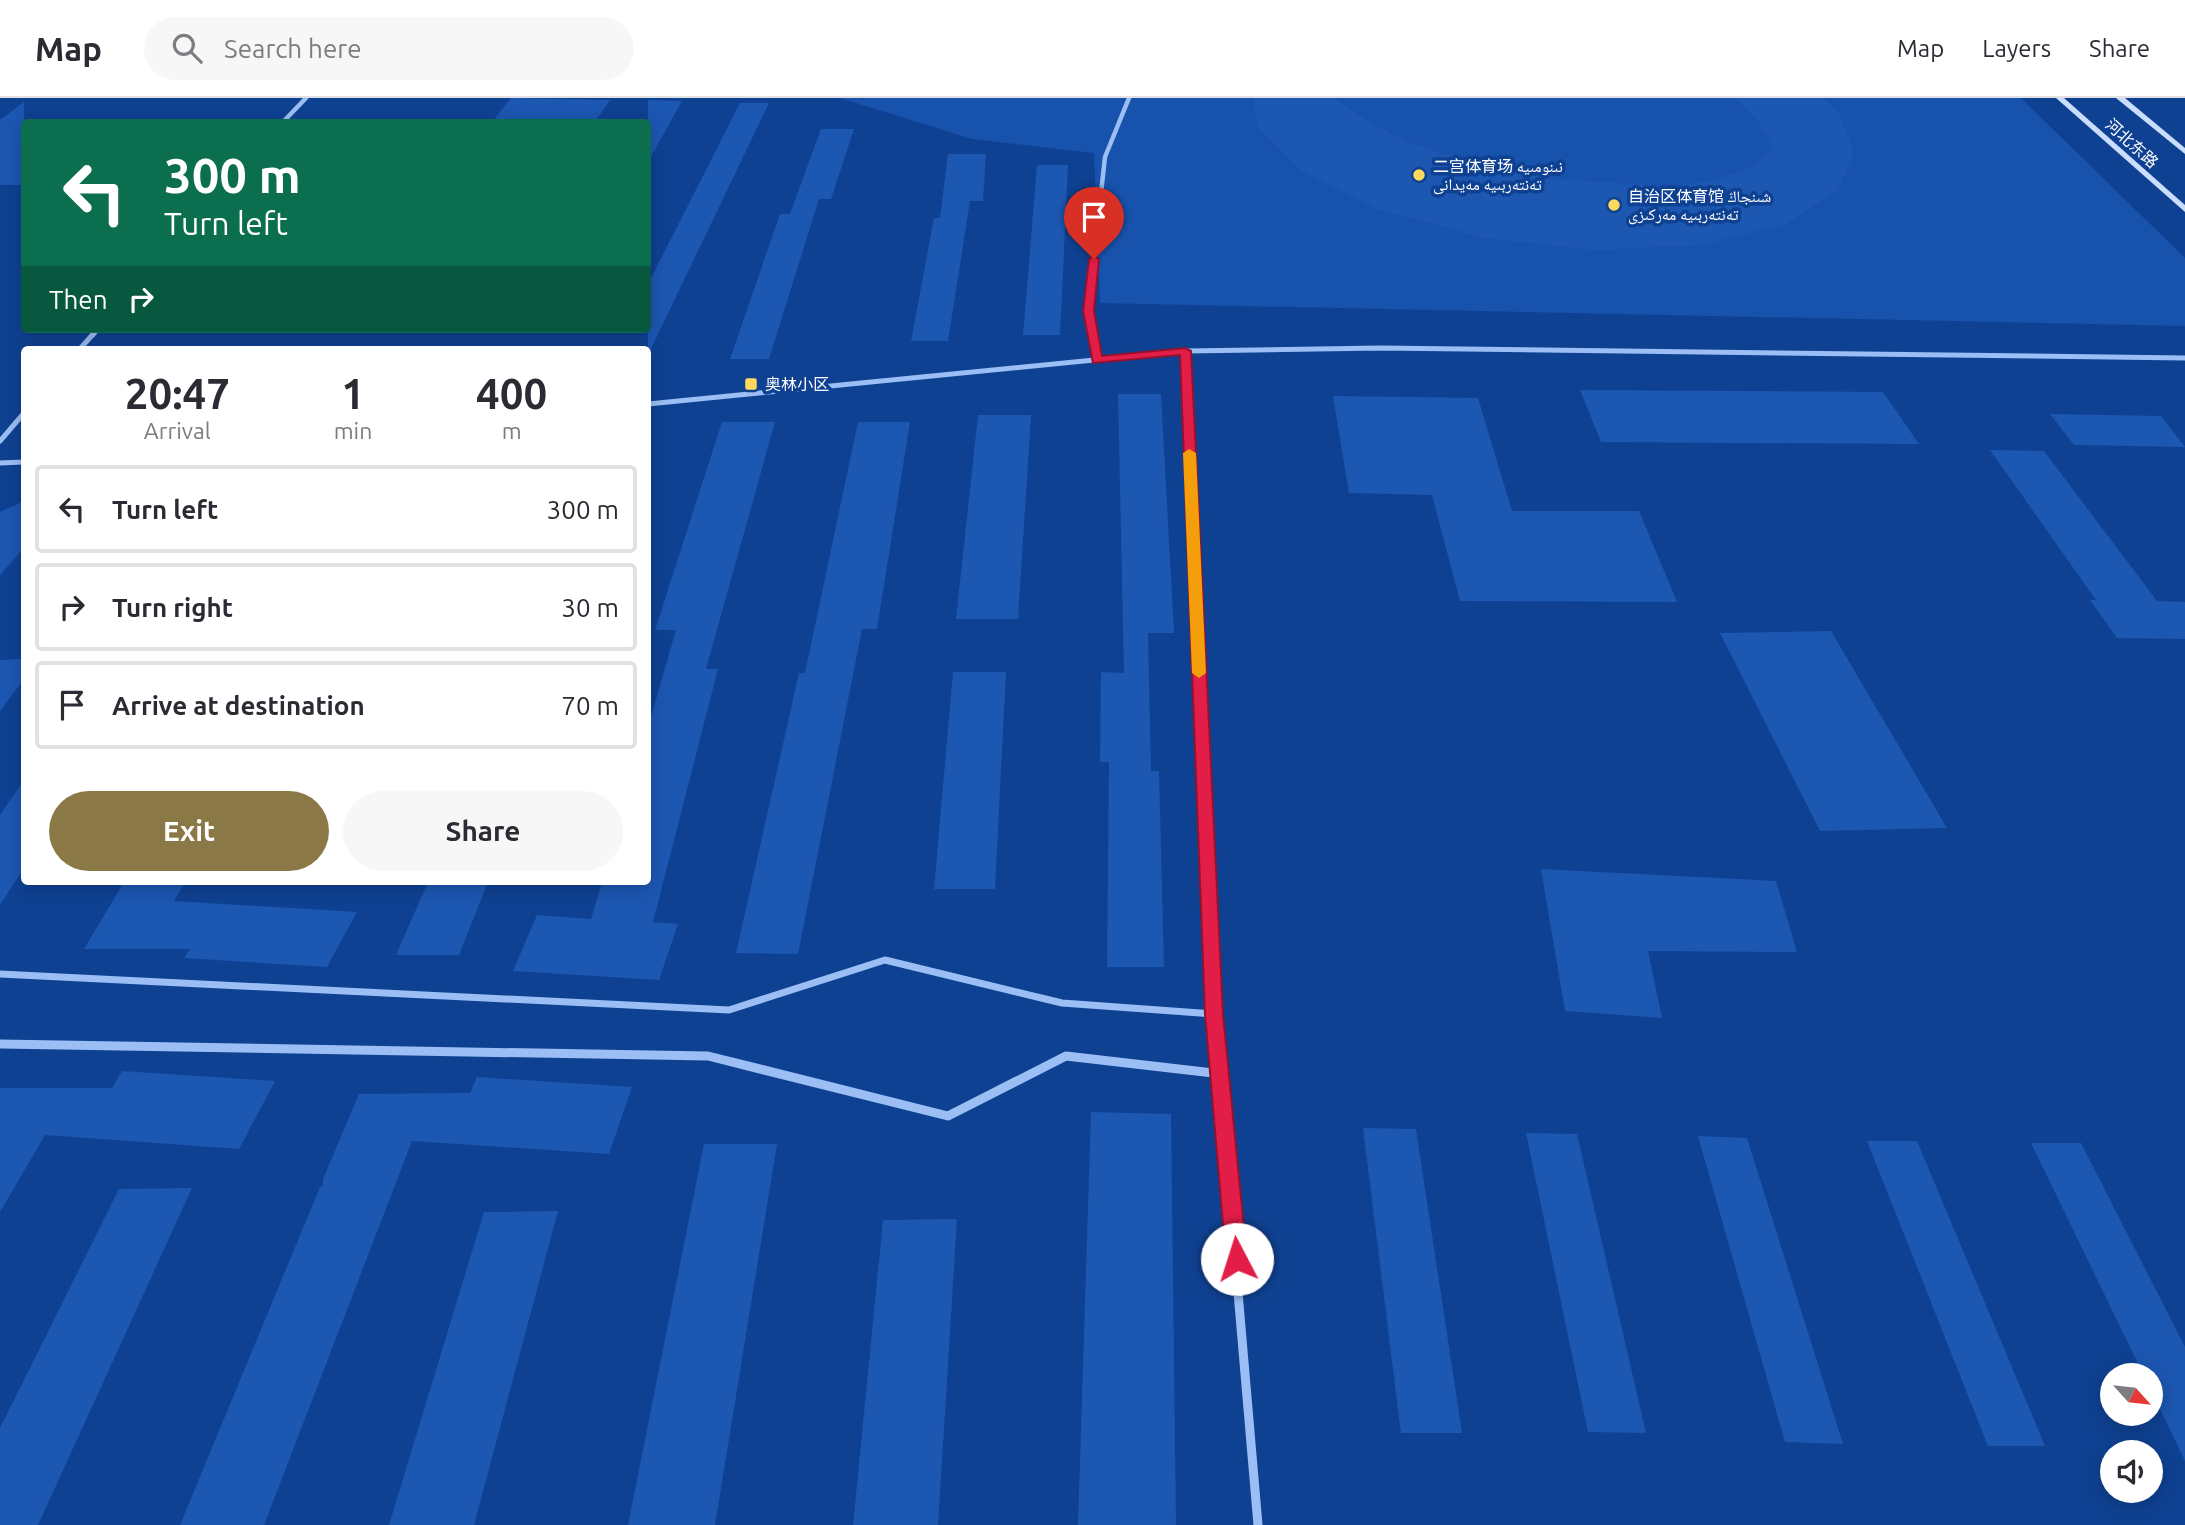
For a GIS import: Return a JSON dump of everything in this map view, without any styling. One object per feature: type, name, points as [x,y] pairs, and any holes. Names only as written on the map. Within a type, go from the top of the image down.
[{"type":"main road","name":"河北东路","points":[[2060,98],[2185,209]]},
{"type":"main road","points":[[2120,98],[2185,152]]},
{"type":"street","points":[[286,119],[306,98]]},
{"type":"street","points":[[1097,360],[1088,311],[1105,157],[1129,98]]},
{"type":"street","points":[[83,346],[94,333]]},
{"type":"street","points":[[651,404],[1185,351],[1380,348],[2185,358]]},
{"type":"street","points":[[1185,351],[1214,1014],[1222,1074],[1258,1525]]},
{"type":"street","points":[[0,441],[21,416]]},
{"type":"street","points":[[0,463],[21,462]]},
{"type":"street","points":[[0,974],[729,1010],[885,960],[1062,1003],[1214,1014]]},
{"type":"street","points":[[0,1044],[708,1056],[948,1116],[1066,1056],[1222,1074]]},
{"type":"shaded area","name":"自治区体育馆 شىنجاڭ تەنتەربىيە مەركىزى","points":[[840,98],[2021,98],[2185,258],[2185,326],[1100,303],[1094,153],[972,139]]},
{"type":"building","points":[[511,98],[610,100],[597,119],[494,119]]},
{"type":"building","name":"二宫体育场 نىنومىيە تەنتەربىيە مەيدانى","points":[[1253,98],[1334,98],[1358,115],[1407,142],[1472,163],[1548,179],[1675,186],[1715,180],[1747,169],[1774,150],[1760,124],[1735,98],[1822,98],[1838,112],[1854,152],[1838,191],[1785,224],[1701,245],[1596,250],[1485,238],[1380,210],[1302,171],[1258,128]]},
{"type":"building","points":[[648,100],[682,101],[651,157],[651,119],[648,119]]},
{"type":"building","points":[[24,102],[24,119],[21,119],[21,185],[0,185],[0,120]]},
{"type":"building","points":[[740,103],[769,103],[651,349],[648,346],[648,333],[651,333],[651,278]]},
{"type":"building","points":[[821,129],[854,129],[831,199],[819,199],[769,359],[730,359],[780,214],[790,214]]},
{"type":"building","points":[[948,154],[986,154],[983,201],[970,201],[948,341],[911,341],[934,218],[940,218]]},
{"type":"building","points":[[1037,165],[1068,165],[1060,335],[1023,335]]},
{"type":"building","points":[[1580,390],[1883,392],[1919,444],[1601,442]]},
{"type":"building","points":[[1118,394],[1161,394],[1174,633],[1148,633],[1151,771],[1159,771],[1164,967],[1107,967],[1109,762],[1100,762],[1101,672],[1124,673]]},
{"type":"building","points":[[1333,396],[1478,398],[1512,511],[1639,511],[1677,602],[1460,601],[1432,495],[1349,493]]},
{"type":"building","points":[[2050,414],[2161,416],[2185,447],[2074,445]]},
{"type":"building","points":[[978,415],[1031,415],[1018,619],[956,619]]},
{"type":"building","points":[[722,422],[775,422],[706,669],[718,669],[653,922],[678,924],[659,980],[513,971],[537,915],[591,919],[601,885],[651,885],[651,717],[676,630],[655,630]]},
{"type":"building","points":[[858,422],[910,422],[877,629],[862,629],[798,954],[736,953],[799,673],[805,673]]},
{"type":"building","points":[[1990,450],[2044,451],[2157,601],[2185,602],[2185,639],[2117,638],[2090,600],[2096,600]]},
{"type":"building","points":[[21,502],[21,551],[0,575],[0,512]]},
{"type":"building","points":[[1831,631],[1947,828],[1820,831],[1720,633]]},
{"type":"building","points":[[21,659],[21,683],[0,711],[0,660]]},
{"type":"building","points":[[953,672],[1006,672],[995,889],[934,889]]},
{"type":"building","points":[[21,784],[21,873],[0,905],[0,815]]},
{"type":"building","points":[[1541,869],[1776,881],[1797,952],[1648,951],[1662,1018],[1565,1011]]},
{"type":"building","points":[[122,885],[183,885],[174,901],[357,912],[327,967],[184,958],[190,949],[84,949]]},
{"type":"building","points":[[427,885],[487,885],[459,955],[396,955]]},
{"type":"building","points":[[122,1071],[275,1081],[239,1149],[45,1135],[0,1212],[0,1088],[112,1088]]},
{"type":"building","points":[[477,1077],[632,1087],[609,1154],[412,1141],[264,1525],[180,1525],[320,1187],[323,1187],[323,1179],[359,1094],[470,1093]]},
{"type":"building","points":[[1091,1112],[1171,1114],[1176,1525],[1078,1525]]},
{"type":"building","points":[[1363,1128],[1416,1129],[1462,1433],[1401,1433]]},
{"type":"building","points":[[1526,1133],[1577,1134],[1646,1433],[1588,1432]]},
{"type":"building","points":[[1698,1136],[1747,1138],[1843,1444],[1785,1442]]},
{"type":"building","points":[[1867,1141],[1917,1141],[2045,1446],[1988,1446]]},
{"type":"building","points":[[2031,1143],[2081,1143],[2185,1347],[2185,1461],[2163,1415],[2163,1363],[2138,1363]]},
{"type":"building","points":[[704,1144],[777,1144],[715,1525],[628,1525]]},
{"type":"building","points":[[192,1188],[38,1525],[0,1525],[0,1428],[119,1189]]},
{"type":"building","points":[[558,1211],[474,1525],[389,1525],[484,1212]]},
{"type":"building","points":[[957,1219],[938,1525],[853,1525],[883,1220]]},
{"type":"slow traffic","points":[[1189,453],[1199,673]]},
{"type":"place","name":"二宫体育场 نىنومىيە تەنتەربىيە مەيدانى","points":[[1419,175]]},
{"type":"place","name":"自治区体育馆 شىنجاڭ تەنتەربىيە مەركىزى","points":[[1614,205]]},
{"type":"place","name":"奥林小区","points":[[751,384]]},
{"type":"route","points":[[1094,259],[1088,311],[1097,360],[1185,351],[1214,1014],[1222,1074],[1237,1259]]}]
